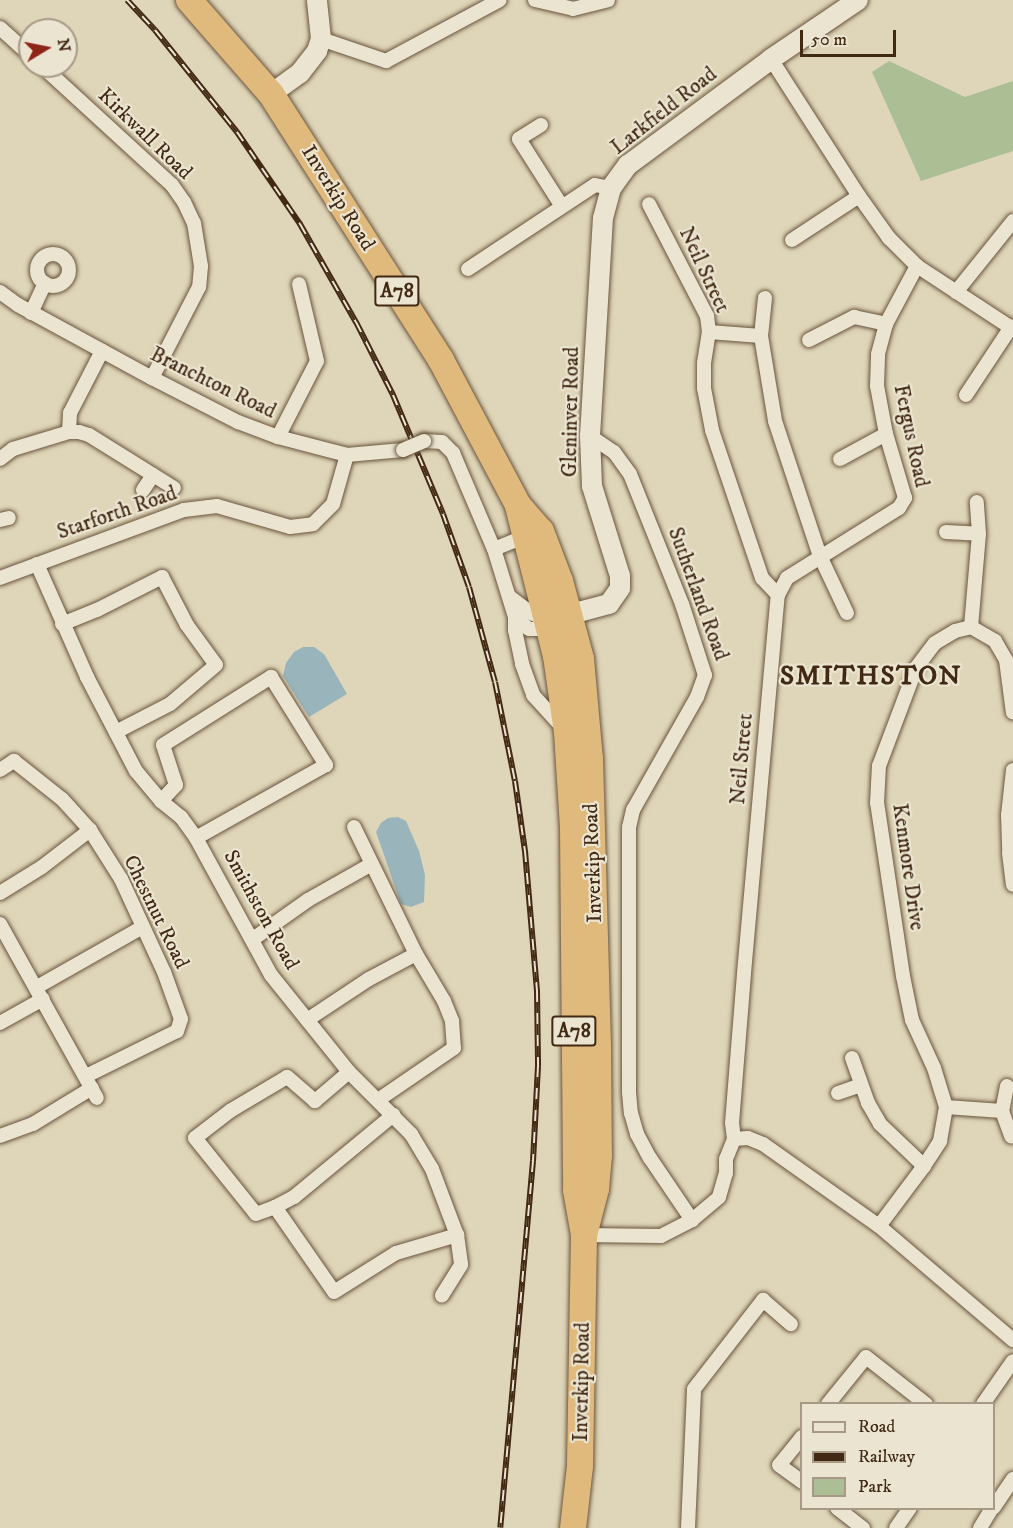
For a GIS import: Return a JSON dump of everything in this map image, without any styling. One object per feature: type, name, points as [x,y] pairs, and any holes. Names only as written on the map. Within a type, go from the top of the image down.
[{"type":"highway","name":"Inverkip Road","points":[[189,0],[272,94],[441,360],[518,505],[541,531],[559,618],[573,826],[576,1190],[584,1235],[580,1466],[573,1528]]},
{"type":"highway","name":"Inverkip Road","points":[[518,505],[524,537],[559,618],[581,659],[587,704],[598,1049],[596,1189],[584,1235]]},
{"type":"street","points":[[272,94],[300,73],[317,51],[321,39],[317,0]]},
{"type":"street","points":[[321,39],[386,61],[500,0]]},
{"type":"street","points":[[535,0],[573,9],[608,0]]},
{"type":"street","name":"Larkfield Road","points":[[468,269],[561,205],[595,185],[611,188],[628,165],[771,59],[858,0]]},
{"type":"street","points":[[0,28],[18,44]]},
{"type":"street","points":[[771,59],[859,196],[889,238],[917,266],[1012,328],[966,394]]},
{"type":"street","name":"Kirkwall Road","points":[[55,78],[172,186],[184,202],[194,223],[201,266],[199,287],[152,378]]},
{"type":"street","points":[[541,125],[519,139],[561,205]]},
{"type":"street","name":"Gleninver Road","points":[[559,618],[609,604],[620,588],[620,576],[592,486],[590,436],[603,219],[611,188]]},
{"type":"street","points":[[792,240],[859,196]]},
{"type":"street","name":"Neil Street","points":[[584,1235],[661,1236],[692,1220],[719,1197],[726,1173],[726,1159],[734,1139],[732,1123],[744,973],[778,595],[762,578],[712,430],[704,388],[704,363],[710,332],[707,316],[649,204]]},
{"type":"street","points":[[956,292],[1013,221]]},
{"type":"street","name":"Fergus Road","points":[[778,595],[787,578],[899,508],[905,498],[886,434],[877,386],[878,354],[886,324],[917,266]]},
{"type":"street","points":[[31,313],[45,283]]},
{"type":"street","points":[[278,437],[317,362],[299,284]]},
{"type":"street","name":"Branchton Road","points":[[0,292],[31,313],[152,378],[238,422],[278,437],[347,455],[403,450],[424,441],[442,442],[453,453],[494,549]]},
{"type":"street","points":[[765,298],[761,336],[775,421],[820,556],[847,613]]},
{"type":"street","points":[[809,340],[854,317],[886,324]]},
{"type":"street","points":[[710,332],[761,336]]},
{"type":"street","points":[[69,432],[70,413],[102,351]]},
{"type":"street","points":[[0,459],[14,448],[69,432],[89,435],[174,488]]},
{"type":"street","points":[[840,459],[886,434]]},
{"type":"street","name":"Sutherland Road","points":[[590,436],[614,452],[630,474],[682,604],[703,661],[705,675],[698,697],[633,810],[629,827],[629,1092],[632,1113],[637,1134],[650,1158],[692,1220]]},
{"type":"street","name":"Starforth Road","points":[[0,578],[184,510],[217,506],[290,527],[313,524],[333,504],[347,455]]},
{"type":"street","points":[[143,490],[153,475]]},
{"type":"street","points":[[977,502],[979,534],[970,627],[995,642],[1006,660],[1013,713]]},
{"type":"street","points":[[946,532],[979,534]]},
{"type":"street","points":[[524,537],[494,549],[510,597],[522,664],[533,695],[567,732]]},
{"type":"street","name":"Smithston Road","points":[[37,564],[62,624],[136,771],[161,801],[181,817],[196,837],[271,975],[350,1072],[411,1134],[432,1169],[457,1235],[461,1265],[442,1296]]},
{"type":"street","points":[[62,624],[97,610],[162,577],[187,625],[216,665],[170,704],[116,732]]},
{"type":"street","points":[[510,597],[531,613],[559,618]]},
{"type":"street","points":[[515,617],[529,629],[539,629],[559,618]]},
{"type":"street","name":"Kenmore Drive","points":[[946,1107],[910,1009],[877,803],[879,766],[916,668],[935,643],[955,631],[970,627]]},
{"type":"street","points":[[161,801],[176,785],[162,745],[271,677],[326,765],[196,837]]},
{"type":"street","name":"Chestnut Road","points":[[0,770],[14,761],[62,799],[90,830],[121,879],[141,928],[164,972],[181,1019],[177,1030],[92,1087],[33,1124],[0,1136]]},
{"type":"street","points":[[1013,770],[1008,815],[1013,885]]},
{"type":"street","points":[[354,827],[416,954],[444,1001],[452,1021],[454,1048],[378,1100]]},
{"type":"street","points":[[0,893],[42,867],[90,830]]},
{"type":"street","points":[[253,939],[308,900],[372,864]]},
{"type":"street","points":[[0,924],[92,1087]]},
{"type":"street","points":[[0,1023],[40,993],[141,928]]},
{"type":"street","points":[[306,1020],[369,979],[416,954]]},
{"type":"street","points":[[852,1058],[861,1085],[880,1124],[924,1166]]},
{"type":"street","points":[[350,1072],[315,1101],[287,1077],[230,1110],[195,1138],[256,1214],[294,1197],[393,1116]]},
{"type":"street","points":[[838,1093],[861,1085]]},
{"type":"street","points":[[1007,1086],[1002,1111],[1011,1136]]},
{"type":"street","points":[[879,1226],[940,1141],[946,1107],[1002,1111]]},
{"type":"street","points":[[734,1139],[748,1138],[763,1144],[879,1226],[1013,1340]]},
{"type":"street","points":[[275,1207],[334,1292],[396,1253],[457,1235]]},
{"type":"street","points":[[688,1528],[694,1389],[763,1300],[791,1324]]},
{"type":"street","points":[[830,1402],[866,1357],[923,1402]]},
{"type":"street","points":[[984,1402],[1013,1361]]},
{"type":"street","points":[[800,1438],[779,1465],[800,1481]]},
{"type":"street","points":[[995,1505],[1013,1479]]},
{"type":"street","points":[[838,1510],[862,1528]]},
{"type":"street","points":[[896,1528],[909,1510]]},
{"type":"street","points":[[980,1528],[992,1510]]},
{"type":"green space","points":[[889,61],[965,97],[1013,81],[1013,151],[921,181],[872,72]]},
{"type":"water","points":[[303,647],[314,647],[324,654],[347,694],[309,717],[283,676],[286,663],[294,652]]},
{"type":"water","points":[[398,817],[406,821],[419,851],[425,875],[424,902],[411,907],[401,904],[376,832],[381,823],[388,818]]},
{"type":"railway","points":[[127,0],[155,30],[237,132],[300,224],[356,322],[393,395],[443,514],[469,587],[495,682],[515,781],[525,851],[537,991],[538,1066],[533,1161],[500,1528]]},
{"type":"district","name":"SMITHSTON","points":[[871,677]]}]
